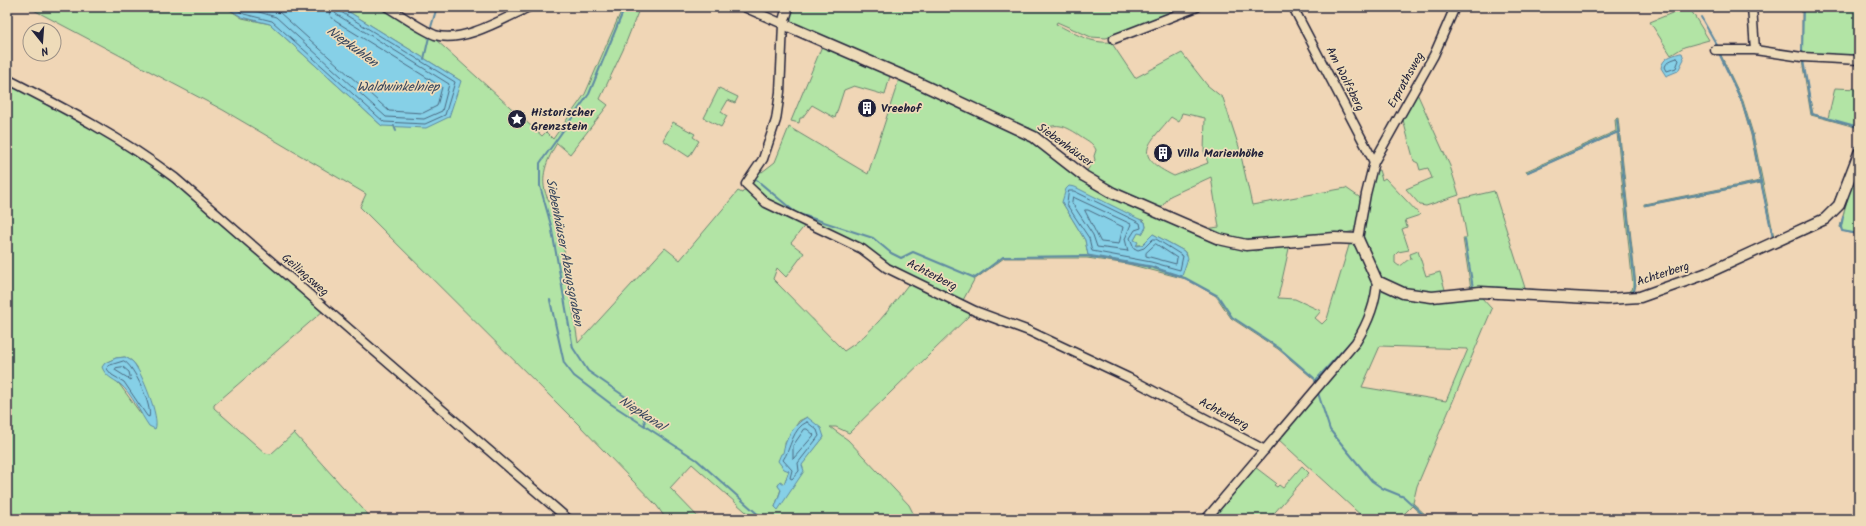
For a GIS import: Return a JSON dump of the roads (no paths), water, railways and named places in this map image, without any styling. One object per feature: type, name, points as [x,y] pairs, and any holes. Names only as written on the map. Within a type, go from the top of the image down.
[{"type":"street","points":[[387,7],[436,35],[453,36],[471,33],[530,7]]},
{"type":"street","points":[[744,7],[783,24],[788,7]]},
{"type":"street","points":[[1114,39],[1197,7]]},
{"type":"street","name":"Am Wolfsberg","points":[[1293,7],[1374,162]]},
{"type":"street","name":"Erprathsweg","points":[[1358,239],[1366,194],[1374,162],[1434,55],[1455,7]]},
{"type":"street","points":[[1752,7],[1755,50]]},
{"type":"street","name":"Siebenhäuser","points":[[783,24],[908,78],[1034,137],[1084,176],[1113,193],[1219,239],[1246,245],[1335,238],[1358,239]]},
{"type":"street","name":"Achterberg","points":[[783,24],[780,92],[776,120],[763,159],[746,184],[753,192],[766,203],[862,249],[887,268],[975,311],[1030,331],[1129,378],[1265,450]]},
{"type":"street","points":[[1715,50],[1755,50],[1802,57],[1859,60]]},
{"type":"street","name":"Geilingsweg","points":[[7,79],[106,131],[142,153],[175,178],[568,519]]},
{"type":"street","name":"Achterberg","points":[[1377,281],[1403,293],[1432,298],[1480,292],[1607,299],[1640,297],[1705,274],[1825,219],[1839,205],[1859,153]]},
{"type":"street","points":[[1206,519],[1356,342],[1366,326],[1376,296],[1377,281],[1358,239]]},
{"type":"water","name":"Waldwinkelniep","points":[[225,7],[341,7],[461,81],[449,117],[426,128],[382,126],[270,24],[242,17]]},
{"type":"water","points":[[1682,53],[1684,59],[1678,71],[1666,76],[1661,68],[1663,62],[1670,56]]},
{"type":"water","points":[[1069,186],[1075,187],[1145,222],[1146,227],[1142,234],[1138,233],[1134,240],[1138,242],[1136,246],[1142,245],[1153,234],[1184,251],[1188,258],[1182,276],[1151,266],[1088,255],[1085,240],[1062,202],[1066,189]]},
{"type":"water","points":[[125,357],[133,362],[141,375],[153,406],[156,424],[155,429],[149,426],[124,388],[103,370],[102,367],[105,363],[116,358]]},
{"type":"water","points":[[807,417],[821,428],[824,437],[802,465],[804,471],[778,510],[775,507],[781,490],[778,486],[780,481],[784,484],[789,471],[784,469],[778,461],[783,453],[791,432],[802,420]]},
{"type":"waterway","points":[[431,27],[437,7]]},
{"type":"waterway","name":"Siebenhäuser Abzugsgraben","points":[[625,7],[589,94],[540,163],[540,186],[551,225],[573,348],[588,371],[630,400]]},
{"type":"waterway","points":[[1801,54],[1803,7]]},
{"type":"waterway","points":[[1701,17],[1718,47]]},
{"type":"waterway","points":[[424,59],[429,37]]},
{"type":"waterway","points":[[1719,53],[1742,102],[1752,135],[1761,182]]},
{"type":"waterway","points":[[1803,60],[1812,114],[1859,127]]},
{"type":"waterway","points":[[1617,120],[1635,285],[1634,291],[1630,293]]},
{"type":"waterway","name":"Niepkuhlen","points":[[394,126],[396,131]]},
{"type":"waterway","points":[[1528,172],[1618,132]]},
{"type":"waterway","points":[[1855,151],[1859,142]]},
{"type":"waterway","points":[[1834,205],[1851,160]]},
{"type":"waterway","points":[[753,177],[796,213],[873,238],[891,253],[901,258],[913,252],[975,278],[1003,257],[1086,256],[1150,267],[1185,278],[1218,296],[1232,317],[1279,348],[1314,378]]},
{"type":"waterway","points":[[1645,205],[1761,182],[1773,238],[1775,237]]},
{"type":"waterway","points":[[1843,217],[1841,227],[1842,231],[1859,234]]},
{"type":"waterway","points":[[1465,240],[1473,288]]},
{"type":"waterway","points":[[1485,287],[1503,288]]},
{"type":"waterway","name":"Niepkanal","points":[[550,300],[564,363],[574,376],[611,404],[697,460],[763,519]]},
{"type":"waterway","points":[[1315,381],[1354,338]]},
{"type":"waterway","points":[[1318,393],[1330,430],[1372,481],[1382,488],[1404,497],[1428,519]]},
{"type":"waterway","name":"Niepkanal","points":[[644,418],[645,425]]},
{"type":"place","name":"Vreehof","points":[[867,108]]},
{"type":"place","name":"Historischer Grenzstein","points":[[517,119]]},
{"type":"place","name":"Villa Marienhöhe","points":[[1163,153]]}]
